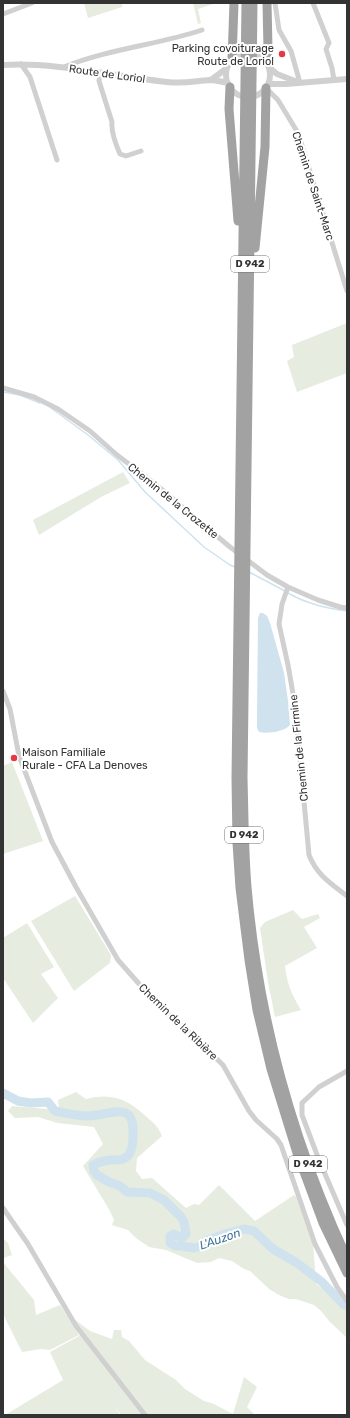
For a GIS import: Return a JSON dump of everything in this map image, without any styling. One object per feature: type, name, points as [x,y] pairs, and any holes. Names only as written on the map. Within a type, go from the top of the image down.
[{"type":"highway","points":[[232,61],[234,3]]},
{"type":"highway","name":"D 942","points":[[246,3],[246,304]]},
{"type":"highway","name":"D 942","points":[[253,3],[246,304],[243,524],[246,600],[243,778],[244,842],[247,888],[256,958],[265,1009],[286,1098],[329,1220],[347,1258]]},
{"type":"highway","points":[[266,62],[273,3]]},
{"type":"highway","name":"D 942","points":[[231,88],[229,109],[246,304]]},
{"type":"highway","name":"D 942","points":[[246,304],[265,147],[266,88]]},
{"type":"highway","name":"D 942","points":[[243,524],[238,589],[236,778],[237,843],[242,908],[250,967],[257,1010],[281,1104],[297,1154],[323,1223],[347,1273]]},
{"type":"street","points":[[3,14],[32,3]]},
{"type":"street","points":[[273,3],[279,30],[291,52],[300,83]]},
{"type":"street","points":[[313,3],[329,43],[326,49],[334,80]]},
{"type":"street","points":[[63,68],[74,63],[125,49],[171,39],[202,30]]},
{"type":"street","name":"Route de Loriol","points":[[211,80],[232,61],[247,53],[252,53],[266,62],[277,74],[286,79],[300,83]]},
{"type":"street","points":[[231,88],[226,76],[232,61]]},
{"type":"street","points":[[266,62],[270,76],[266,88]]},
{"type":"street","points":[[21,64],[30,77],[56,160]]},
{"type":"street","name":"Route de Loriol","points":[[3,65],[21,64],[63,68],[169,82],[183,83],[211,80],[231,88],[241,95],[250,97],[257,95],[266,88],[300,83],[347,79]]},
{"type":"street","points":[[100,73],[99,81],[120,154],[126,156],[141,151]]},
{"type":"street","name":"Chemin de Saint-Marc","points":[[266,88],[278,100],[298,133],[347,290]]},
{"type":"street","name":"Chemin de la Crozette","points":[[3,388],[34,397],[58,409],[90,432],[154,483],[230,547],[267,575],[288,587],[318,600],[347,608]]},
{"type":"street","name":"Chemin de la Firmine","points":[[288,587],[282,604],[279,624],[294,699],[309,855],[316,870],[323,878],[347,896]]},
{"type":"street","name":"Chemin de la Ribière","points":[[3,691],[10,709],[19,756],[52,842],[76,887],[118,960],[156,1003],[188,1031],[222,1065],[249,1111],[256,1120],[279,1142],[315,1244],[337,1287],[347,1301]]},
{"type":"street","points":[[347,1071],[319,1087],[302,1103],[302,1115],[319,1160],[347,1224]]},
{"type":"street","points":[[3,1208],[28,1244],[76,1326],[145,1415]]},
{"type":"shaded area","points":[[84,3],[122,3],[122,7],[88,18]]},
{"type":"shaded area","points":[[193,3],[216,3],[198,9],[201,23],[198,24]]},
{"type":"shaded area","points":[[347,323],[347,373],[297,392],[287,361],[294,357],[292,345]]},
{"type":"shaded area","points":[[123,472],[130,483],[101,497],[39,535],[33,520]]},
{"type":"shaded area","points":[[12,762],[43,841],[3,854],[3,766]]},
{"type":"shaded area","points":[[75,896],[111,955],[110,963],[74,991],[31,921]]},
{"type":"shaded area","points":[[293,910],[302,919],[318,914],[320,918],[304,927],[317,948],[285,966],[290,989],[301,1010],[275,1017],[260,928],[265,922]]},
{"type":"shaded area","points":[[27,923],[54,967],[41,974],[58,998],[33,1023],[3,978],[3,938]]},
{"type":"shaded area","points":[[76,1092],[86,1099],[104,1096],[120,1099],[142,1112],[155,1124],[162,1136],[137,1158],[136,1171],[142,1179],[152,1178],[186,1208],[194,1204],[199,1205],[219,1185],[255,1221],[294,1195],[313,1242],[316,1284],[347,1305],[347,1338],[314,1305],[279,1295],[269,1289],[250,1271],[232,1261],[219,1258],[211,1262],[197,1263],[166,1250],[149,1247],[128,1230],[112,1225],[114,1220],[110,1211],[83,1166],[103,1144],[94,1127],[58,1123],[38,1117],[15,1118],[8,1111],[12,1106],[59,1110],[58,1100]]},
{"type":"shaded area","points":[[3,1238],[8,1243],[12,1255],[3,1258]]},
{"type":"shaded area","points":[[3,1262],[34,1300],[36,1315],[60,1305],[79,1335],[50,1350],[41,1349],[22,1352],[3,1311]]},
{"type":"shaded area","points":[[74,1319],[90,1331],[112,1339],[114,1330],[121,1330],[122,1337],[129,1341],[145,1360],[176,1380],[185,1389],[204,1401],[214,1404],[233,1414],[244,1377],[257,1387],[247,1407],[255,1415],[121,1415],[113,1405],[120,1415],[5,1415],[63,1380],[50,1352],[79,1336],[82,1332]]},
{"type":"water","points":[[260,613],[267,616],[270,623],[284,673],[288,701],[290,725],[280,731],[271,733],[259,732],[257,728],[258,618]]},
{"type":"waterway","points":[[3,392],[20,395],[40,403]]},
{"type":"waterway","points":[[51,408],[88,435],[118,460],[145,492],[204,547],[235,567]]},
{"type":"waterway","points":[[249,572],[285,591]]},
{"type":"waterway","points":[[288,593],[317,605],[347,611]]},
{"type":"waterway","name":"L'Auzon","points":[[3,1093],[18,1101],[31,1103],[48,1102],[55,1111],[75,1115],[88,1116],[113,1112],[126,1113],[130,1117],[133,1124],[133,1142],[129,1154],[124,1159],[105,1161],[93,1165],[94,1171],[97,1175],[120,1186],[127,1192],[150,1193],[164,1200],[181,1217],[184,1222],[186,1234],[183,1237],[174,1234],[170,1236],[170,1243],[176,1246],[194,1248],[225,1234],[244,1229],[254,1231],[273,1249],[297,1263],[322,1282],[343,1304],[347,1306]]},
{"type":"place","name":"Parking covoiturage Route de Loriol","points":[[282,54]]},
{"type":"place","name":"Maison Familiale Rurale - CFA La Denoves","points":[[14,758]]}]
